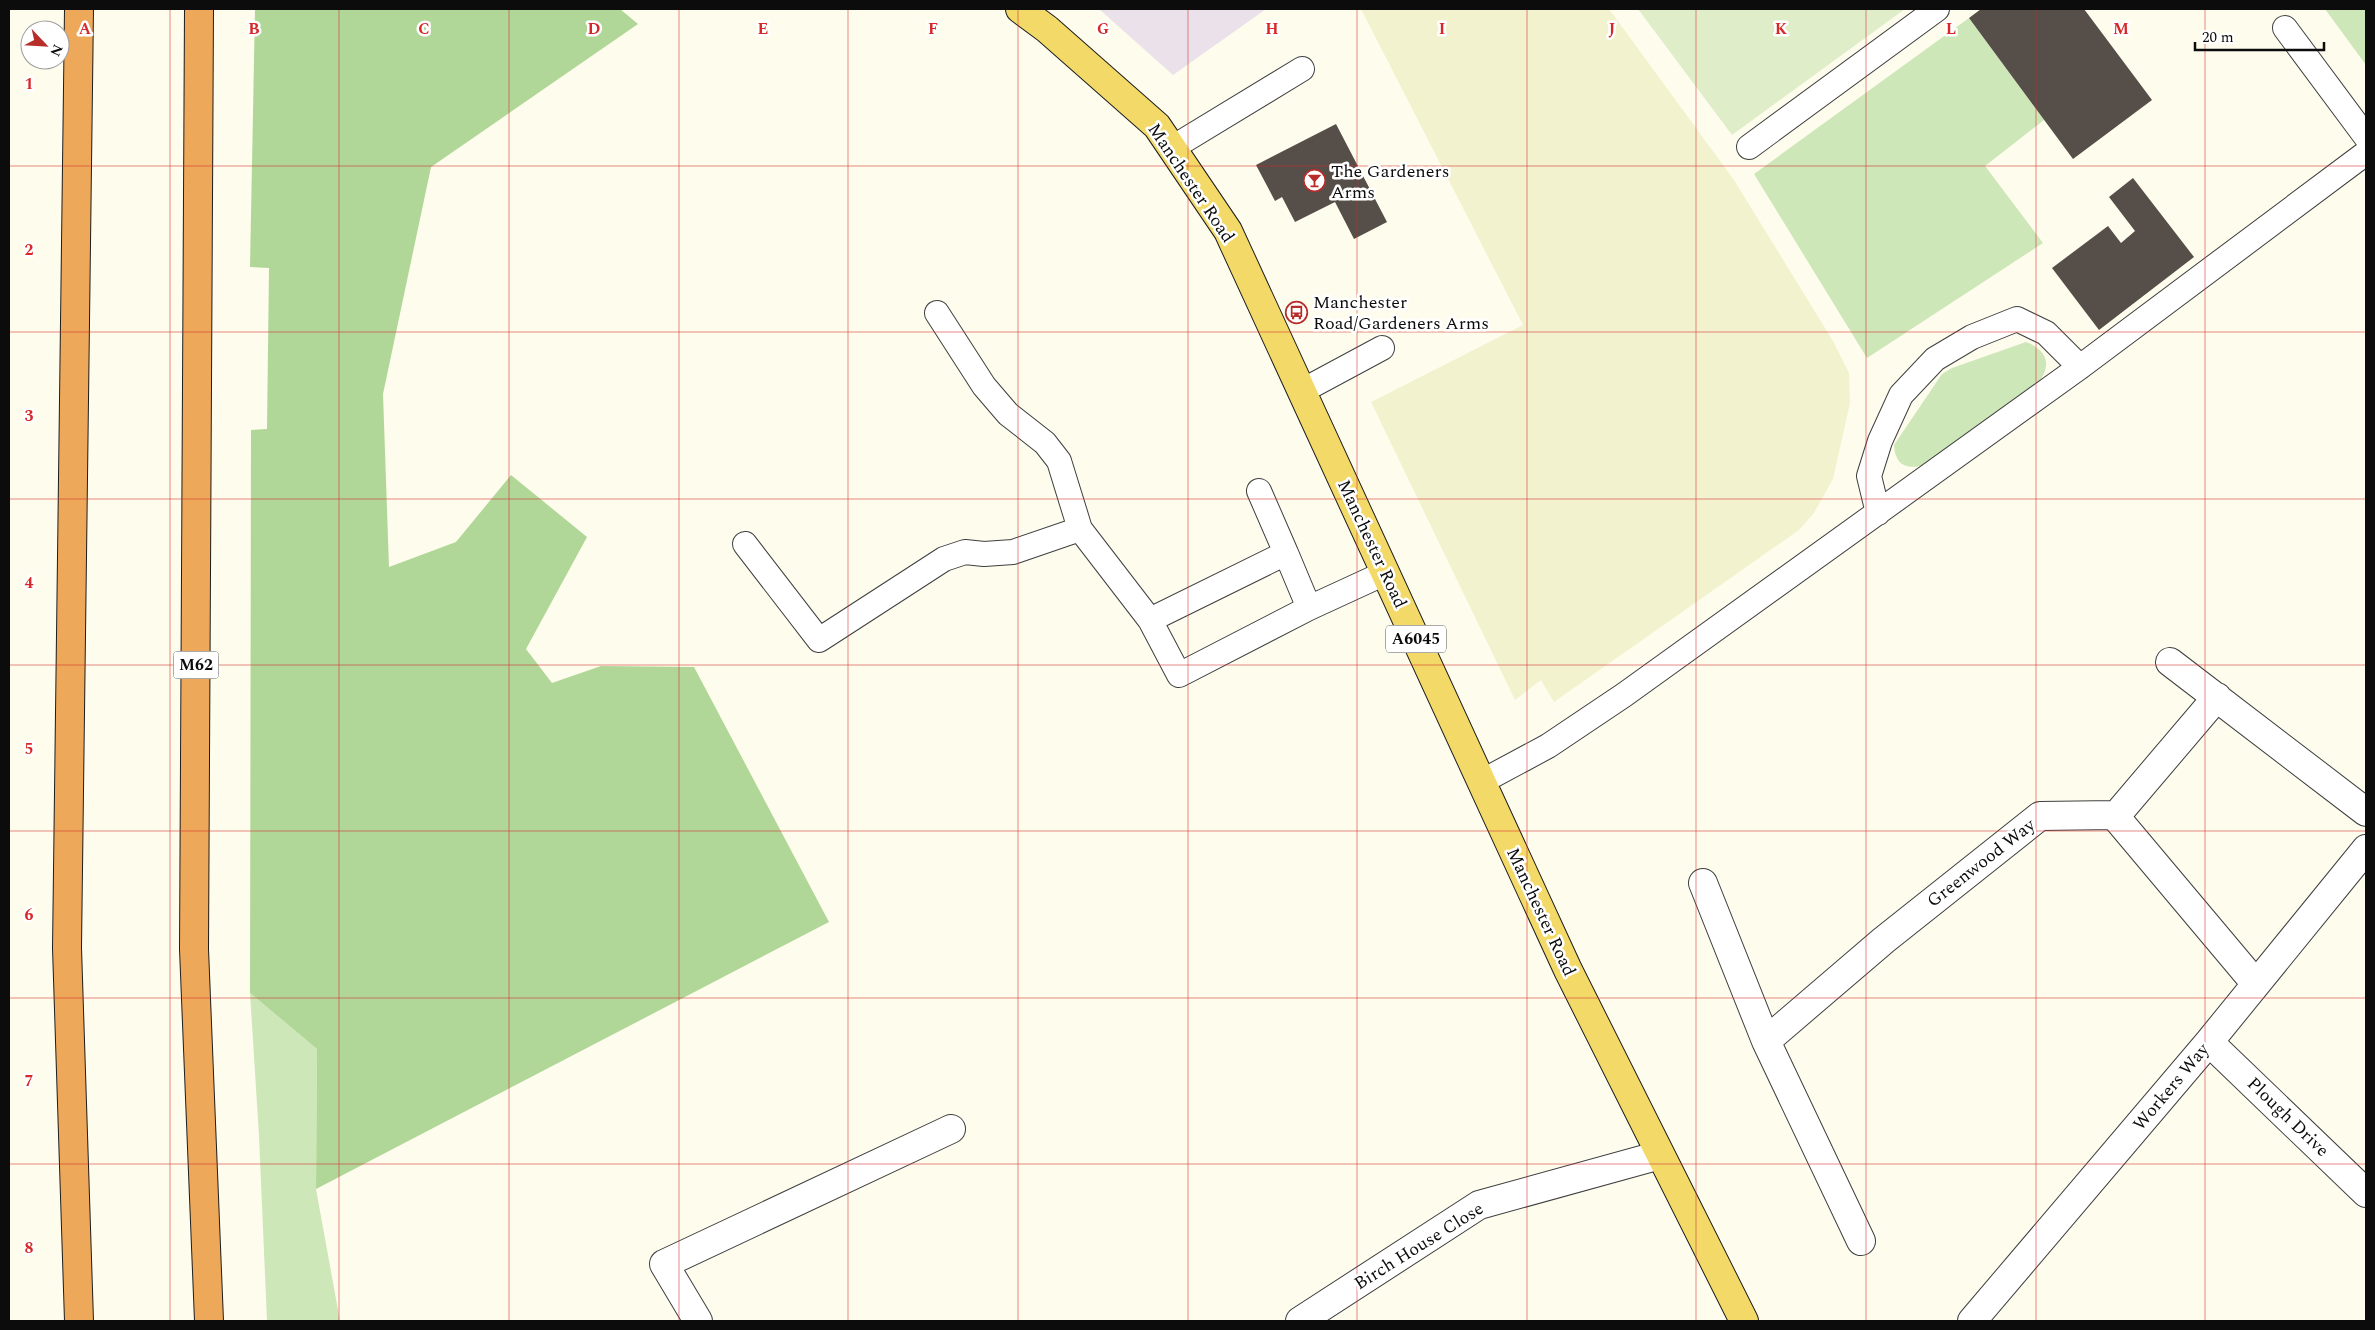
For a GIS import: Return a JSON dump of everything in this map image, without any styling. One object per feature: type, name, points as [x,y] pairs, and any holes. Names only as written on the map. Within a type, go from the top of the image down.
[{"type":"highway","points":[[79,9],[67,948],[79,1321]]},
{"type":"highway","name":"M62","points":[[199,9],[194,949],[209,1321]]},
{"type":"main road","name":"Manchester Road","points":[[1020,9],[1047,29],[1157,126],[1228,231],[1568,970],[1744,1321]]},
{"type":"street","points":[[2170,662],[2366,812]]},
{"type":"street","points":[[2216,697],[2116,818],[2256,984]]},
{"type":"street","name":"Greenwood Way","points":[[1766,1041],[1884,940],[2040,816],[2114,815],[2116,818]]},
{"type":"street","name":"Workers Way","points":[[1972,1321],[2209,1042],[2366,849]]},
{"type":"street","points":[[1703,883],[1766,1041],[1861,1241]]},
{"type":"street","name":"Plough Drive","points":[[2209,1042],[2366,1192]]},
{"type":"street","points":[[698,1321],[664,1264],[951,1128]]},
{"type":"street","name":"Birch House Close","points":[[1300,1321],[1479,1205],[1660,1155]]},
{"type":"lane","points":[[1749,146],[1937,9]]},
{"type":"lane","points":[[2285,28],[2366,137]]},
{"type":"lane","points":[[1172,148],[1302,70]]},
{"type":"lane","points":[[1481,782],[1548,746],[1624,695],[2080,367],[2366,153]]},
{"type":"lane","points":[[937,313],[984,386],[1002,407],[1045,443],[1059,461],[1080,529],[1150,620],[1179,675],[1309,608],[1385,573]]},
{"type":"lane","points":[[1878,512],[1870,476],[1880,441],[1901,395],[1935,359],[1972,337],[2017,318],[2046,333],[2080,367]]},
{"type":"lane","points":[[1302,392],[1382,348]]},
{"type":"lane","points":[[1259,491],[1309,608]]},
{"type":"lane","points":[[745,544],[818,640],[944,559],[965,552],[984,554],[1013,552],[1080,529]]},
{"type":"lane","points":[[1150,620],[1286,554]]},
{"type":"shaded area","points":[[1099,9],[1266,9],[1173,75]]},
{"type":"green space","points":[[255,9],[620,9],[638,24],[431,167],[383,394],[389,567],[456,542],[511,475],[587,537],[526,649],[552,683],[601,666],[694,667],[829,922],[316,1189],[317,1049],[250,993],[251,430],[267,429],[269,268],[250,267]]},
{"type":"green space","points":[[1361,9],[1609,9],[1734,180],[1833,341],[1849,373],[1850,403],[1833,479],[1814,513],[1799,530],[1554,702],[1541,680],[1515,700],[1371,402],[1523,325]]},
{"type":"green space","points":[[1638,9],[1905,9],[1732,135]]},
{"type":"green space","points":[[2325,9],[2366,9],[2366,65]]},
{"type":"green space","points":[[1969,18],[2044,120],[1985,166],[2043,243],[1867,358],[1754,174]]},
{"type":"green space","points":[[2026,342],[2039,349],[2045,358],[2045,369],[2039,382],[1925,465],[1912,467],[1899,461],[1894,445],[1942,374],[1952,368]]},
{"type":"green space","points":[[250,993],[317,1049],[316,1189],[340,1321],[267,1321],[259,1136]]},
{"type":"building","points":[[1981,9],[2084,9],[2152,100],[2073,159],[1969,18]]},
{"type":"building","name":"The Gardeners Arms","points":[[1336,124],[1387,222],[1354,239],[1335,202],[1295,222],[1282,197],[1275,201],[1256,165]]},
{"type":"building","points":[[2133,178],[2194,257],[2099,330],[2052,268],[2108,226],[2121,243],[2135,231],[2109,197]]},
{"type":"place","name":"The Gardeners Arms","points":[[1315,181]]},
{"type":"place","name":"Manchester Road/Gardeners Arms","points":[[1297,312]]}]
